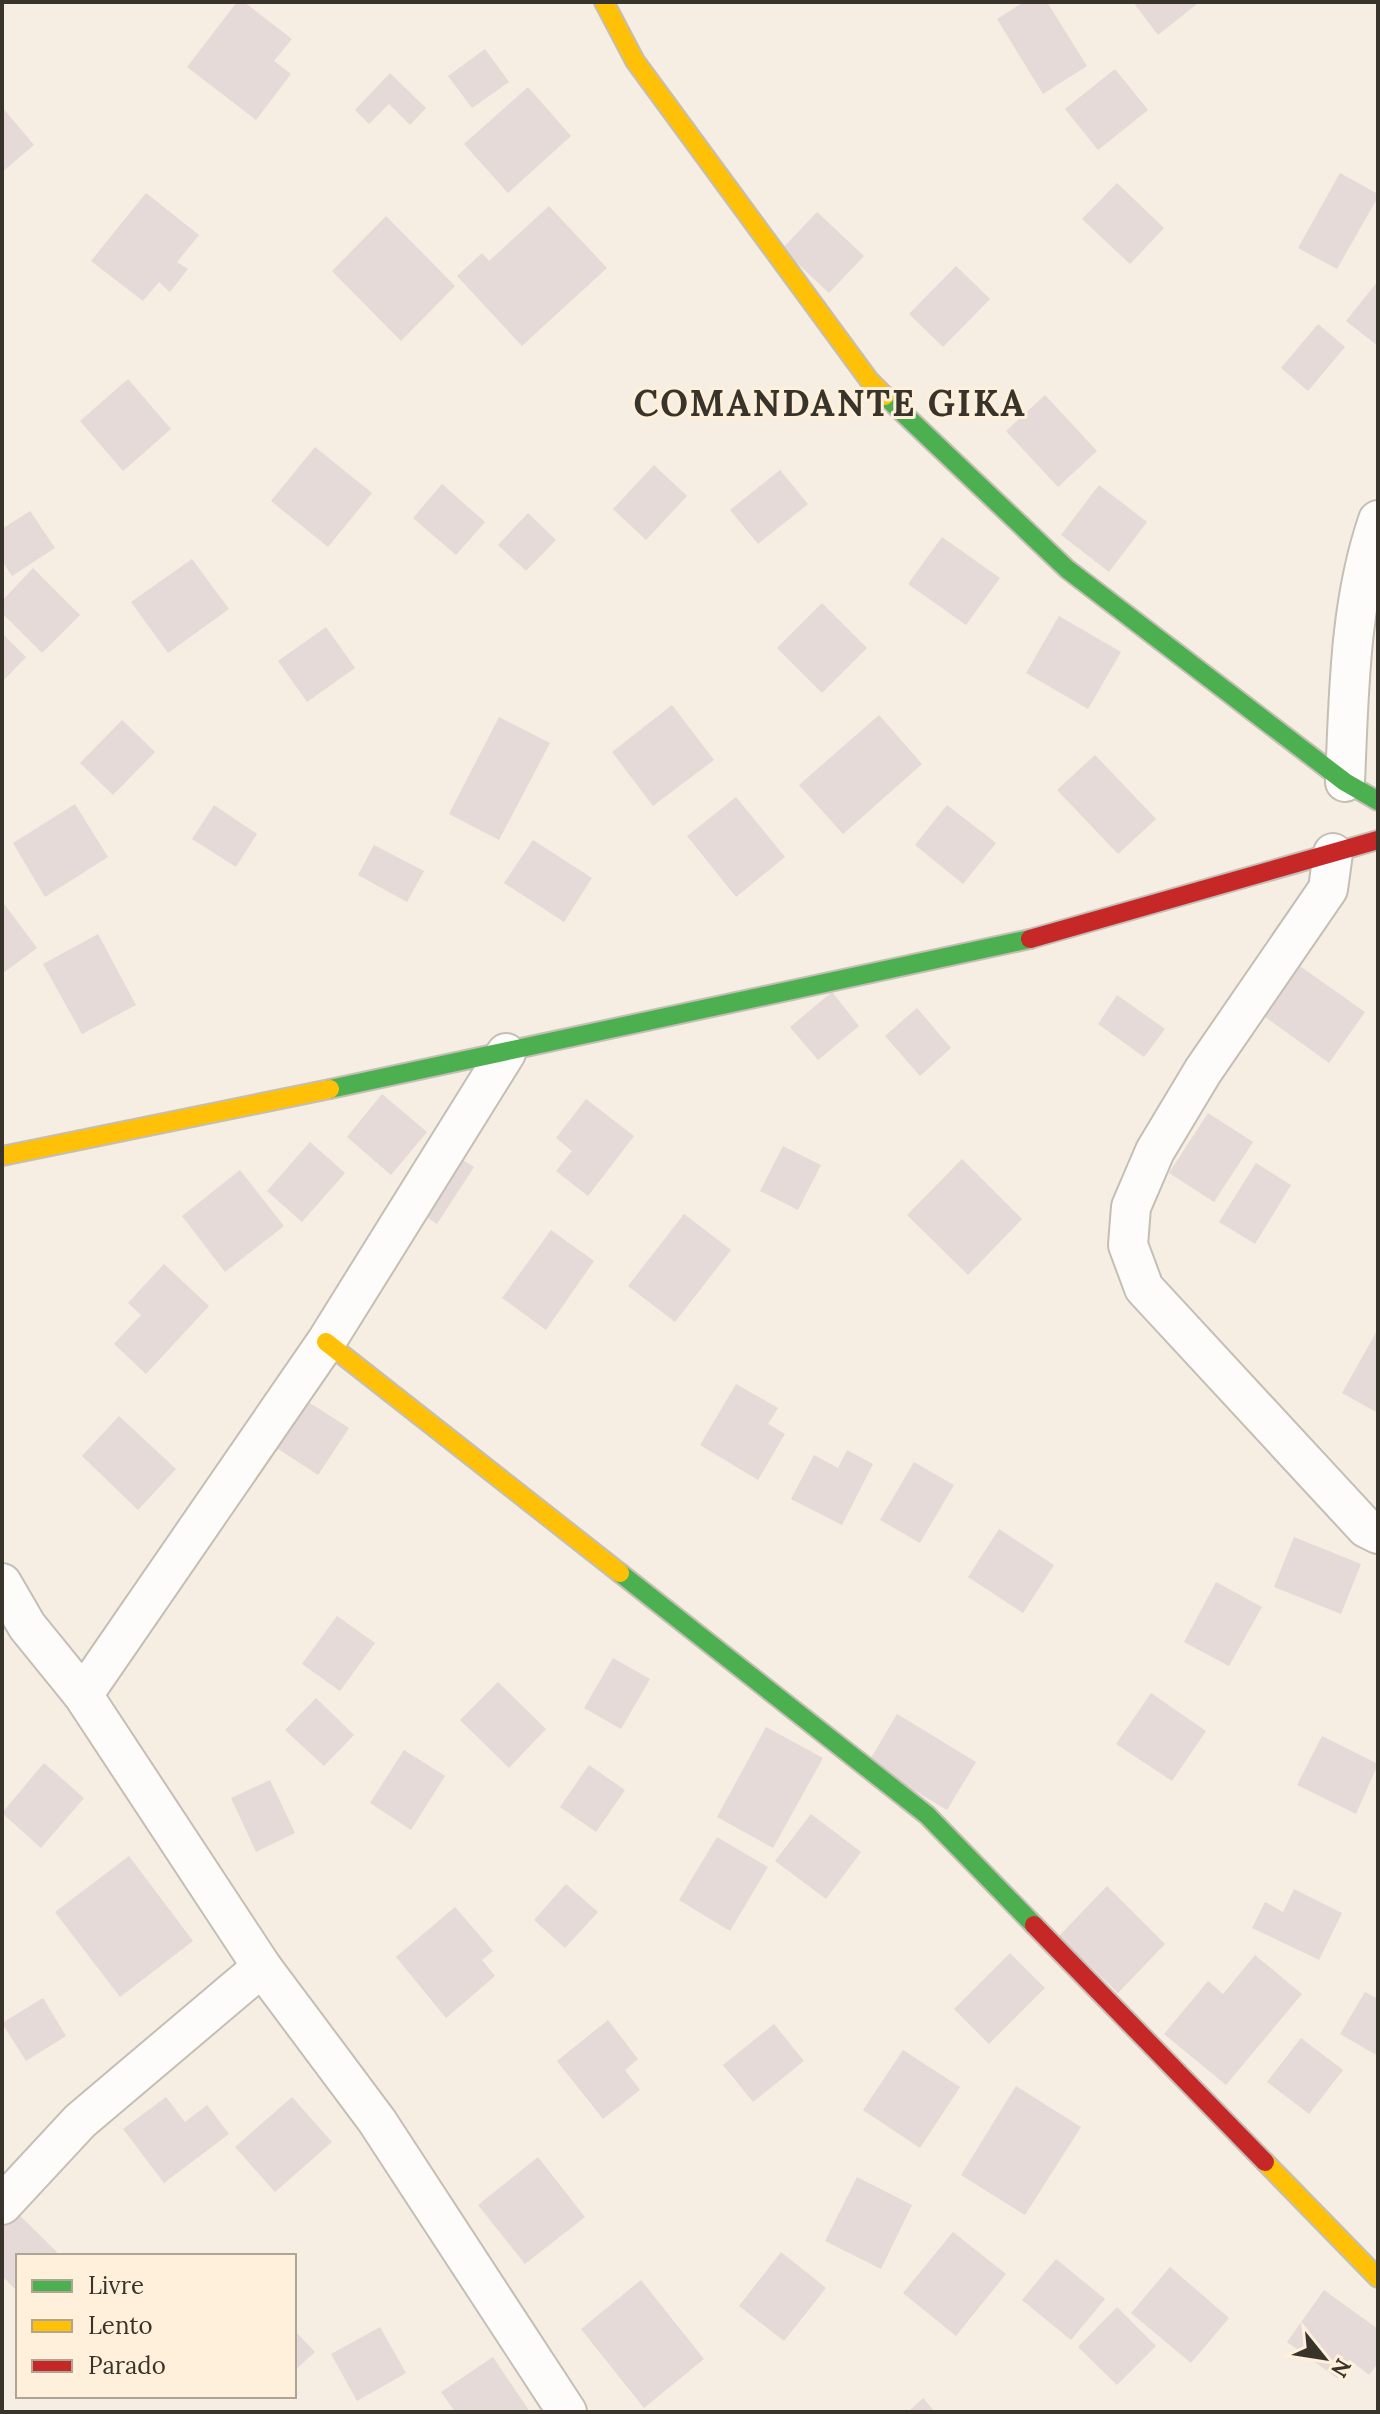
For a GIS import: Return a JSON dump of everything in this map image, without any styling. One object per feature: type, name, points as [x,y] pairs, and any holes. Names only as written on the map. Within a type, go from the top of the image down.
[{"type":"street","points":[[604,2],[635,61],[869,380],[1067,569],[1345,782],[1378,801]]},
{"type":"street","points":[[1345,782],[1350,655],[1362,567],[1378,520]]},
{"type":"street","points":[[2,1156],[506,1053],[1033,938],[1378,840]]},
{"type":"street","points":[[1333,853],[1328,889],[1203,1071],[1155,1151],[1131,1207],[1128,1245],[1144,1288],[1366,1528],[1378,1534]]},
{"type":"street","points":[[83,1695],[326,1342],[506,1053]]},
{"type":"street","points":[[326,1342],[927,1815],[1378,2278]]},
{"type":"street","points":[[2,1583],[15,1635],[83,1695],[262,1967],[377,2121],[567,2412]]},
{"type":"street","points":[[2,2205],[80,2121],[262,1967]]},
{"type":"building","points":[[237,2],[244,2],[292,39],[274,61],[291,74],[256,120],[187,67]]},
{"type":"building","points":[[1024,2],[1047,2],[1087,66],[1043,94],[997,19]]},
{"type":"building","points":[[1133,2],[1195,2],[1197,4],[1158,35]]},
{"type":"building","points":[[485,49],[509,82],[472,108],[448,76]]},
{"type":"building","points":[[1115,69],[1148,110],[1098,150],[1065,109]]},
{"type":"building","points":[[390,73],[426,108],[410,125],[389,104],[369,124],[355,110]]},
{"type":"building","points":[[528,87],[571,136],[508,193],[464,144]]},
{"type":"building","points":[[2,107],[34,145],[2,172]]},
{"type":"building","points":[[1340,173],[1378,194],[1378,197],[1337,269],[1298,248]]},
{"type":"building","points":[[1117,183],[1164,228],[1130,264],[1082,219]]},
{"type":"building","points":[[146,193],[199,235],[177,262],[188,269],[170,292],[159,282],[143,301],[91,261]]},
{"type":"building","points":[[549,206],[607,268],[522,346],[457,276],[482,253],[489,261]]},
{"type":"building","points":[[817,212],[864,256],[829,293],[782,249]]},
{"type":"building","points":[[386,216],[455,286],[401,341],[332,271]]},
{"type":"building","points":[[956,266],[990,299],[943,347],[909,314]]},
{"type":"building","points":[[1378,281],[1378,346],[1346,321]]},
{"type":"building","points":[[1318,324],[1345,347],[1308,391],[1281,368]]},
{"type":"building","points":[[128,379],[171,429],[123,471],[80,421]]},
{"type":"building","points":[[1045,395],[1097,451],[1058,487],[1006,431]]},
{"type":"building","points":[[315,447],[372,493],[328,547],[271,501]]},
{"type":"building","points":[[654,465],[687,496],[646,540],[613,509]]},
{"type":"building","points":[[780,470],[808,504],[758,544],[730,510]]},
{"type":"building","points":[[442,484],[485,522],[456,555],[413,518]]},
{"type":"building","points":[[1099,485],[1147,522],[1109,572],[1061,535]]},
{"type":"building","points":[[30,511],[55,548],[12,576],[2,561],[2,529]]},
{"type":"building","points":[[528,513],[556,540],[526,571],[498,545]]},
{"type":"building","points":[[942,537],[1000,578],[966,625],[908,584]]},
{"type":"building","points":[[192,559],[229,609],[168,653],[131,602]]},
{"type":"building","points":[[33,568],[80,615],[42,653],[2,613],[2,601]]},
{"type":"building","points":[[822,603],[867,648],[822,693],[777,648]]},
{"type":"building","points":[[1059,616],[1121,652],[1088,709],[1026,673]]},
{"type":"building","points":[[326,627],[355,668],[307,702],[278,661]]},
{"type":"building","points":[[2,633],[26,657],[2,682]]},
{"type":"building","points":[[672,705],[714,760],[653,806],[612,752]]},
{"type":"building","points":[[879,715],[922,764],[843,834],[799,785]]},
{"type":"building","points":[[499,717],[550,743],[499,840],[449,814]]},
{"type":"building","points":[[122,720],[155,752],[113,795],[80,763]]},
{"type":"building","points":[[1095,755],[1156,819],[1118,854],[1057,790]]},
{"type":"building","points":[[736,797],[785,857],[736,897],[687,836]]},
{"type":"building","points":[[75,804],[108,857],[45,897],[13,843]]},
{"type":"building","points":[[214,805],[257,834],[236,867],[192,839]]},
{"type":"building","points":[[947,805],[996,843],[963,884],[915,845]]},
{"type":"building","points":[[533,840],[592,878],[564,922],[504,883]]},
{"type":"building","points":[[374,845],[424,871],[407,902],[358,875]]},
{"type":"building","points":[[2,901],[37,948],[2,974]]},
{"type":"building","points":[[98,934],[136,1005],[82,1034],[43,964]]},
{"type":"building","points":[[1297,964],[1365,1012],[1329,1063],[1261,1014]]},
{"type":"building","points":[[832,992],[859,1026],[818,1060],[790,1027]]},
{"type":"building","points":[[1117,995],[1165,1029],[1144,1057],[1098,1024]]},
{"type":"building","points":[[917,1008],[951,1048],[920,1076],[885,1036]]},
{"type":"building","points":[[382,1094],[427,1132],[391,1175],[347,1137]]},
{"type":"building","points":[[586,1099],[634,1136],[588,1196],[556,1171],[572,1151],[556,1138]]},
{"type":"building","points":[[1208,1113],[1253,1142],[1214,1202],[1169,1173]]},
{"type":"building","points":[[310,1142],[345,1173],[302,1222],[267,1191]]},
{"type":"building","points":[[434,1142],[474,1167],[437,1224],[398,1199]]},
{"type":"building","points":[[783,1146],[821,1165],[798,1210],[760,1191]]},
{"type":"building","points":[[962,1159],[1022,1219],[968,1275],[907,1215]]},
{"type":"building","points":[[1256,1163],[1291,1185],[1255,1244],[1219,1222]]},
{"type":"building","points":[[240,1170],[284,1226],[225,1272],[182,1216]]},
{"type":"building","points":[[684,1214],[731,1250],[675,1322],[628,1286]]},
{"type":"building","points":[[551,1230],[594,1261],[546,1330],[502,1298]]},
{"type":"building","points":[[164,1264],[209,1306],[146,1374],[114,1344],[141,1315],[128,1303]]},
{"type":"building","points":[[1378,1329],[1378,1413],[1342,1393]]},
{"type":"building","points":[[736,1384],[778,1408],[768,1424],[785,1434],[758,1480],[700,1445]]},
{"type":"building","points":[[296,1394],[349,1428],[318,1475],[266,1441]]},
{"type":"building","points":[[119,1416],[176,1469],[138,1510],[82,1456]]},
{"type":"building","points":[[847,1450],[873,1464],[842,1525],[791,1499],[814,1455],[838,1468]]},
{"type":"building","points":[[914,1462],[954,1485],[920,1543],[880,1520]]},
{"type":"building","points":[[999,1529],[1054,1565],[1023,1613],[968,1577]]},
{"type":"building","points":[[1294,1537],[1361,1564],[1341,1614],[1274,1587]]},
{"type":"building","points":[[1216,1582],[1262,1607],[1229,1666],[1184,1642]]},
{"type":"building","points":[[337,1616],[375,1643],[340,1691],[302,1664]]},
{"type":"building","points":[[613,1658],[650,1679],[621,1729],[584,1708]]},
{"type":"building","points":[[498,1682],[546,1729],[509,1768],[460,1720]]},
{"type":"building","points":[[1151,1693],[1206,1731],[1172,1781],[1116,1744]]},
{"type":"building","points":[[316,1698],[354,1735],[324,1766],[285,1730]]},
{"type":"building","points":[[897,1714],[976,1762],[947,1810],[868,1763]]},
{"type":"building","points":[[766,1727],[823,1758],[773,1848],[717,1817]]},
{"type":"building","points":[[1322,1736],[1378,1764],[1356,1814],[1297,1785]]},
{"type":"building","points":[[404,1750],[445,1776],[411,1830],[370,1803]]},
{"type":"building","points":[[44,1763],[84,1798],[41,1848],[2,1813]]},
{"type":"building","points":[[589,1765],[625,1790],[596,1832],[560,1807]]},
{"type":"building","points":[[270,1780],[295,1833],[256,1852],[231,1798]]},
{"type":"building","points":[[811,1814],[861,1852],[826,1899],[775,1861]]},
{"type":"building","points":[[717,1837],[768,1867],[730,1931],[679,1900]]},
{"type":"building","points":[[129,1856],[193,1941],[120,1997],[55,1912]]},
{"type":"building","points":[[566,1884],[598,1912],[565,1948],[534,1920]]},
{"type":"building","points":[[1107,1886],[1165,1944],[1118,1993],[1059,1936]]},
{"type":"building","points":[[1294,1889],[1342,1913],[1319,1960],[1252,1928],[1265,1902],[1283,1912]]},
{"type":"building","points":[[455,1907],[493,1951],[482,1960],[495,1976],[446,2018],[396,1957]]},
{"type":"building","points":[[1010,1953],[1045,1988],[989,2044],[954,2009]]},
{"type":"building","points":[[1255,1955],[1302,1994],[1226,2085],[1164,2034],[1208,1981],[1223,1994]]},
{"type":"building","points":[[1365,1992],[1378,1999],[1378,2056],[1340,2034]]},
{"type":"building","points":[[43,1998],[66,2036],[26,2061],[2,2023]]},
{"type":"building","points":[[608,2020],[638,2059],[625,2070],[640,2090],[603,2119],[557,2061]]},
{"type":"building","points":[[774,2024],[804,2061],[753,2102],[723,2065]]},
{"type":"building","points":[[1301,2038],[1343,2070],[1309,2114],[1267,2082]]},
{"type":"building","points":[[903,2050],[960,2087],[920,2148],[863,2110]]},
{"type":"building","points":[[1016,2086],[1081,2127],[1025,2215],[961,2175]]},
{"type":"building","points":[[166,2097],[185,2122],[207,2105],[229,2134],[164,2183],[123,2129]]},
{"type":"building","points":[[292,2097],[332,2142],[275,2192],[235,2147]]},
{"type":"building","points":[[538,2157],[585,2217],[525,2264],[478,2205]]},
{"type":"building","points":[[857,2177],[912,2205],[881,2269],[825,2241]]},
{"type":"building","points":[[13,2209],[57,2252],[16,2254],[16,2290],[2,2276],[2,2221]]},
{"type":"building","points":[[953,2232],[1006,2274],[956,2336],[903,2293]]},
{"type":"building","points":[[781,2252],[826,2288],[784,2341],[739,2306]]},
{"type":"building","points":[[1056,2259],[1105,2299],[1071,2340],[1022,2300]]},
{"type":"building","points":[[1170,2267],[1229,2318],[1191,2363],[1131,2313]]},
{"type":"building","points":[[641,2280],[704,2359],[644,2408],[581,2329]]},
{"type":"building","points":[[1324,2290],[1378,2329],[1378,2363],[1369,2375],[1350,2360],[1337,2378],[1287,2342]]},
{"type":"building","points":[[1117,2307],[1156,2346],[1117,2385],[1078,2347]]},
{"type":"building","points":[[380,2327],[406,2373],[357,2401],[331,2354]]},
{"type":"building","points":[[296,2332],[315,2352],[296,2369]]},
{"type":"building","points":[[493,2357],[530,2412],[455,2412],[441,2392]]},
{"type":"building","points":[[923,2398],[935,2412],[908,2412]]},
{"type":"traffic: fast","points":[[885,396],[1067,569],[1345,782],[1378,801]]},
{"type":"traffic: fast","points":[[330,1089],[1030,939]]},
{"type":"traffic: fast","points":[[620,1573],[927,1815],[1034,1925]]},
{"type":"traffic: slow","points":[[604,2],[635,61],[869,380],[885,396]]},
{"type":"traffic: slow","points":[[2,1156],[330,1089]]},
{"type":"traffic: slow","points":[[326,1342],[620,1573]]},
{"type":"traffic: slow","points":[[1265,2162],[1378,2278]]},
{"type":"traffic: jam","points":[[1030,939],[1378,840]]},
{"type":"traffic: jam","points":[[1034,1925],[1265,2162]]},
{"type":"district","name":"COMANDANTE GIKA","points":[[830,403]]}]
